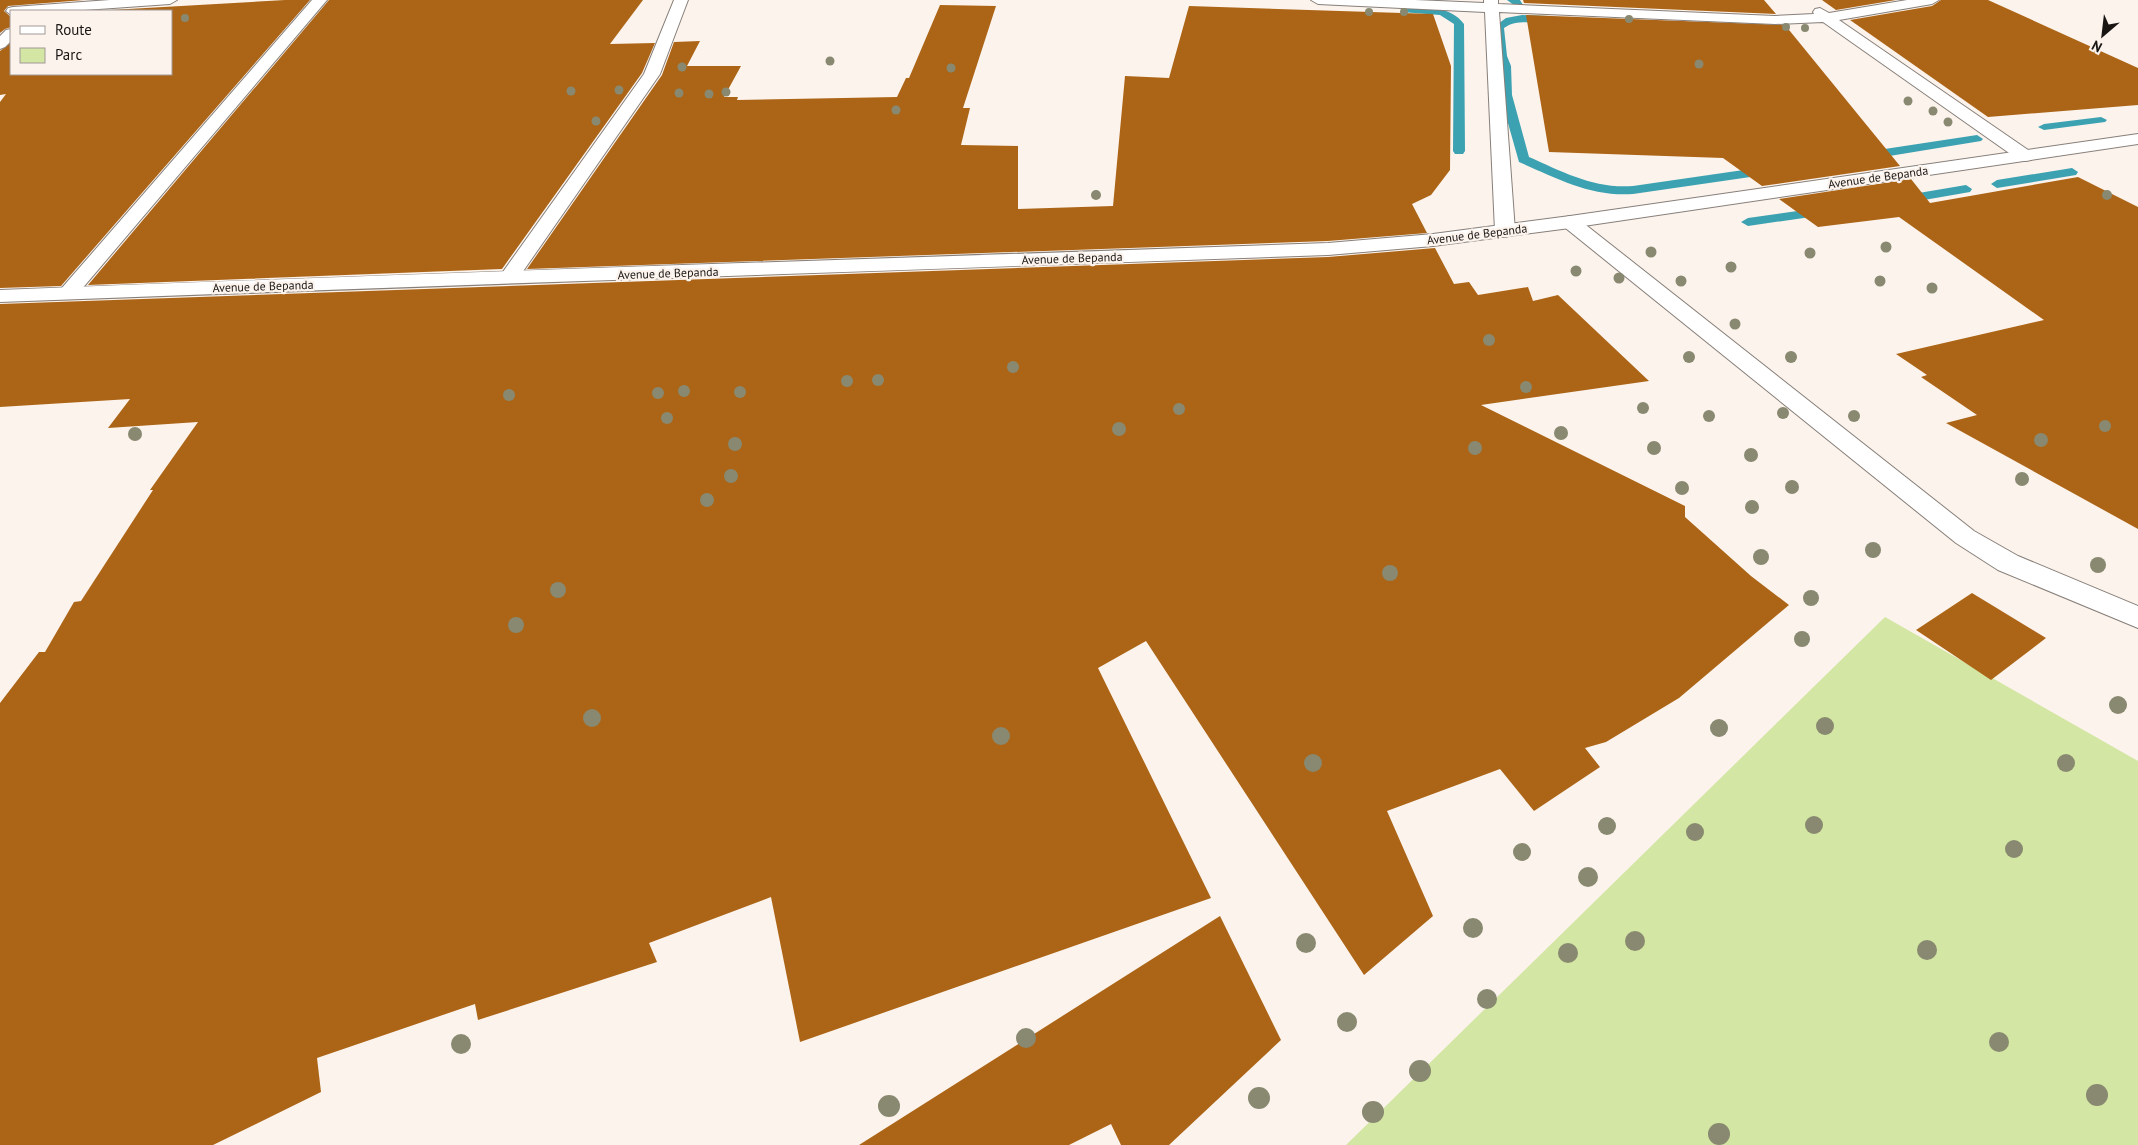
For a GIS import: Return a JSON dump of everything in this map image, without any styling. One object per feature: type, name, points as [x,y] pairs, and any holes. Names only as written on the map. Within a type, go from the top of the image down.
[{"type":"street","points":[[45,10],[170,0]]},
{"type":"street","points":[[68,293],[320,0]]},
{"type":"street","points":[[510,276],[652,74],[681,0]]},
{"type":"street","points":[[1318,0],[1492,4],[1775,20],[1826,18],[1932,0]]},
{"type":"street","points":[[1808,0],[1826,18],[2025,156]]},
{"type":"street","points":[[1492,4],[1505,230]]},
{"type":"street","points":[[0,44],[10,34]]},
{"type":"street","name":"Avenue de Bepanda","points":[[0,296],[510,276],[657,273],[1318,249],[1433,240],[1570,222],[2138,139]]},
{"type":"street","points":[[1570,222],[1965,537],[2008,563],[2138,618]]},
{"type":"green space","points":[[1885,617],[2138,761],[2138,1145],[1346,1145]]},
{"type":"building","points":[[0,0],[84,0],[8,6],[4,11],[10,16],[10,27],[0,33]]},
{"type":"building","points":[[310,0],[61,286],[0,288],[0,102],[6,94],[0,95],[0,51],[10,44],[10,75],[172,75],[172,10],[110,10]]},
{"type":"building","points":[[329,0],[643,0],[610,44],[655,43],[642,73],[502,269],[88,285]]},
{"type":"building","points":[[1523,0],[1764,0],[1776,14],[1524,3]]},
{"type":"building","points":[[1822,0],[1896,0],[1836,10]]},
{"type":"building","points":[[1941,0],[1988,0],[2138,68],[2138,105],[1988,117],[1850,20],[1932,6]]},
{"type":"building","points":[[940,5],[996,6],[963,108],[970,108],[961,145],[1018,146],[1018,209],[1113,206],[1125,76],[1169,78],[1189,6],[1433,14],[1451,66],[1450,170],[1431,195],[1412,204],[1427,233],[1328,241],[527,269],[662,75],[674,42],[700,41],[687,66],[741,66],[724,97],[738,97],[737,100],[897,97],[906,78],[909,78]]},
{"type":"building","points":[[1526,15],[1785,25],[1900,166],[1762,186],[1723,158],[1549,152]]},
{"type":"building","points":[[2078,177],[2138,207],[2138,529],[1946,423],[1977,415],[1921,377],[1927,375],[1896,354],[2044,320],[1899,217],[1818,227],[1779,199],[1911,179],[1930,203]]},
{"type":"building","points":[[1435,248],[1454,284],[1469,282],[1478,295],[1528,287],[1533,301],[1558,295],[1649,381],[1481,405],[1685,506],[1685,517],[1751,576],[1789,605],[1679,698],[1606,742],[1585,748],[1600,767],[1534,811],[1500,769],[1387,811],[1433,916],[1364,975],[1146,641],[1098,668],[1211,898],[800,1042],[771,897],[649,943],[657,962],[478,1020],[475,1004],[317,1058],[321,1092],[213,1145],[0,1145],[0,703],[39,652],[45,652],[74,602],[81,601],[153,490],[150,490],[198,422],[108,428],[130,399],[0,407],[0,304],[1328,257]]},
{"type":"building","points":[[1972,593],[2046,638],[1991,680],[1916,630]]},
{"type":"building","points":[[1220,916],[1281,1040],[1169,1145],[1121,1145],[1111,1124],[1069,1145],[859,1145]]},
{"type":"waterway","points":[[1512,0],[1517,2],[1518,5]]},
{"type":"waterway","points":[[1404,10],[1442,13],[1449,15],[1459,24],[1459,151]]},
{"type":"waterway","points":[[1549,19],[1516,19],[1499,27],[1502,56],[1506,66],[1506,95],[1523,159],[1578,183],[1611,191],[1633,190],[1771,170]]},
{"type":"waterway","points":[[2044,127],[2101,120]]},
{"type":"waterway","points":[[1865,156],[1977,139]]},
{"type":"waterway","points":[[1997,184],[2072,172]]},
{"type":"waterway","points":[[1901,200],[1966,189]]},
{"type":"waterway","points":[[1748,222],[1826,211]]}]
